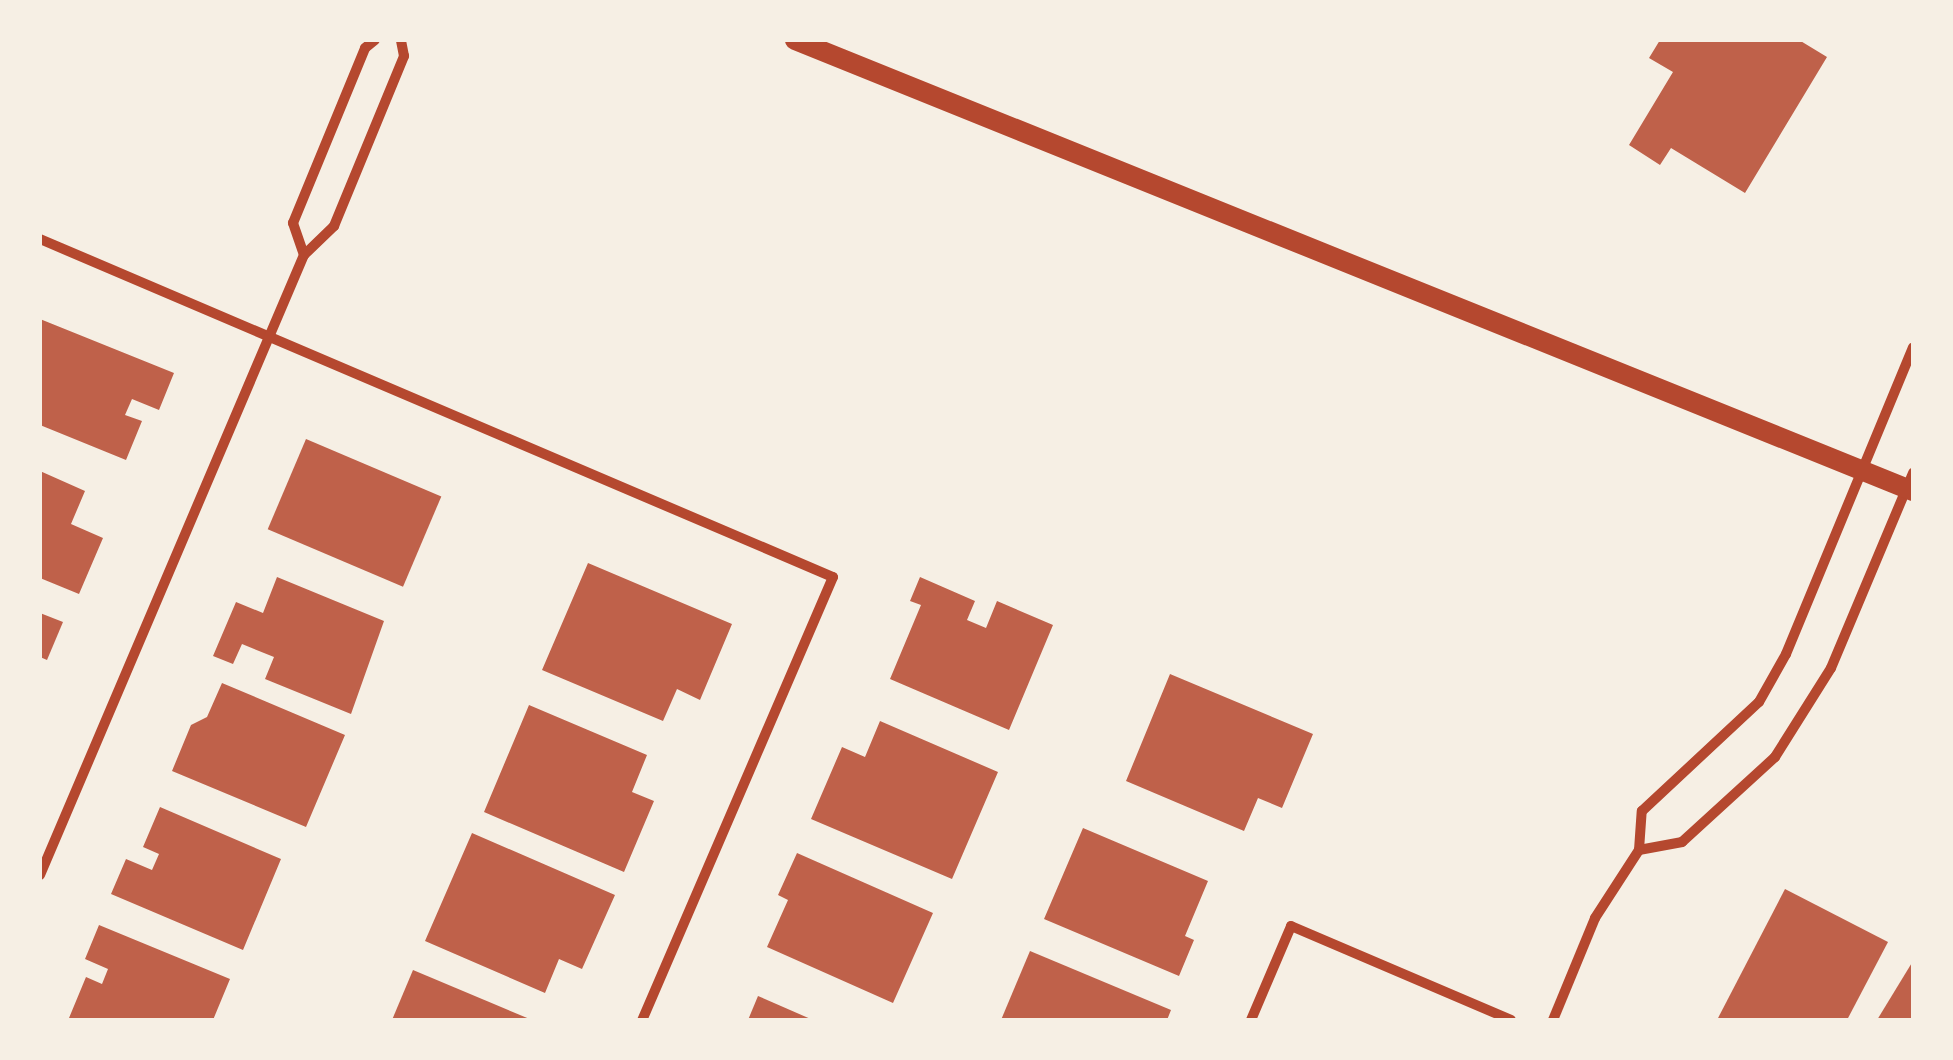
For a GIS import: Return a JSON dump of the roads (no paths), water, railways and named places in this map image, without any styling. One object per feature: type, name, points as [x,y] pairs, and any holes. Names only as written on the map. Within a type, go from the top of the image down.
[{"type":"main road","points":[[795,40],[1861,470],[1911,484]]},
{"type":"street","points":[[304,255],[293,223],[365,48],[375,40]]},
{"type":"street","points":[[40,875],[304,255],[334,226],[404,56],[400,40]]},
{"type":"street","points":[[40,238],[833,577],[642,1020]]},
{"type":"street","points":[[1552,1020],[1594,918],[1639,850],[1642,811],[1759,702],[1812,594],[1913,347]]},
{"type":"street","points":[[1639,850],[1682,842],[1775,757],[1831,668],[1911,484]]},
{"type":"street","points":[[1251,1020],[1291,926],[1511,1020]]}]
